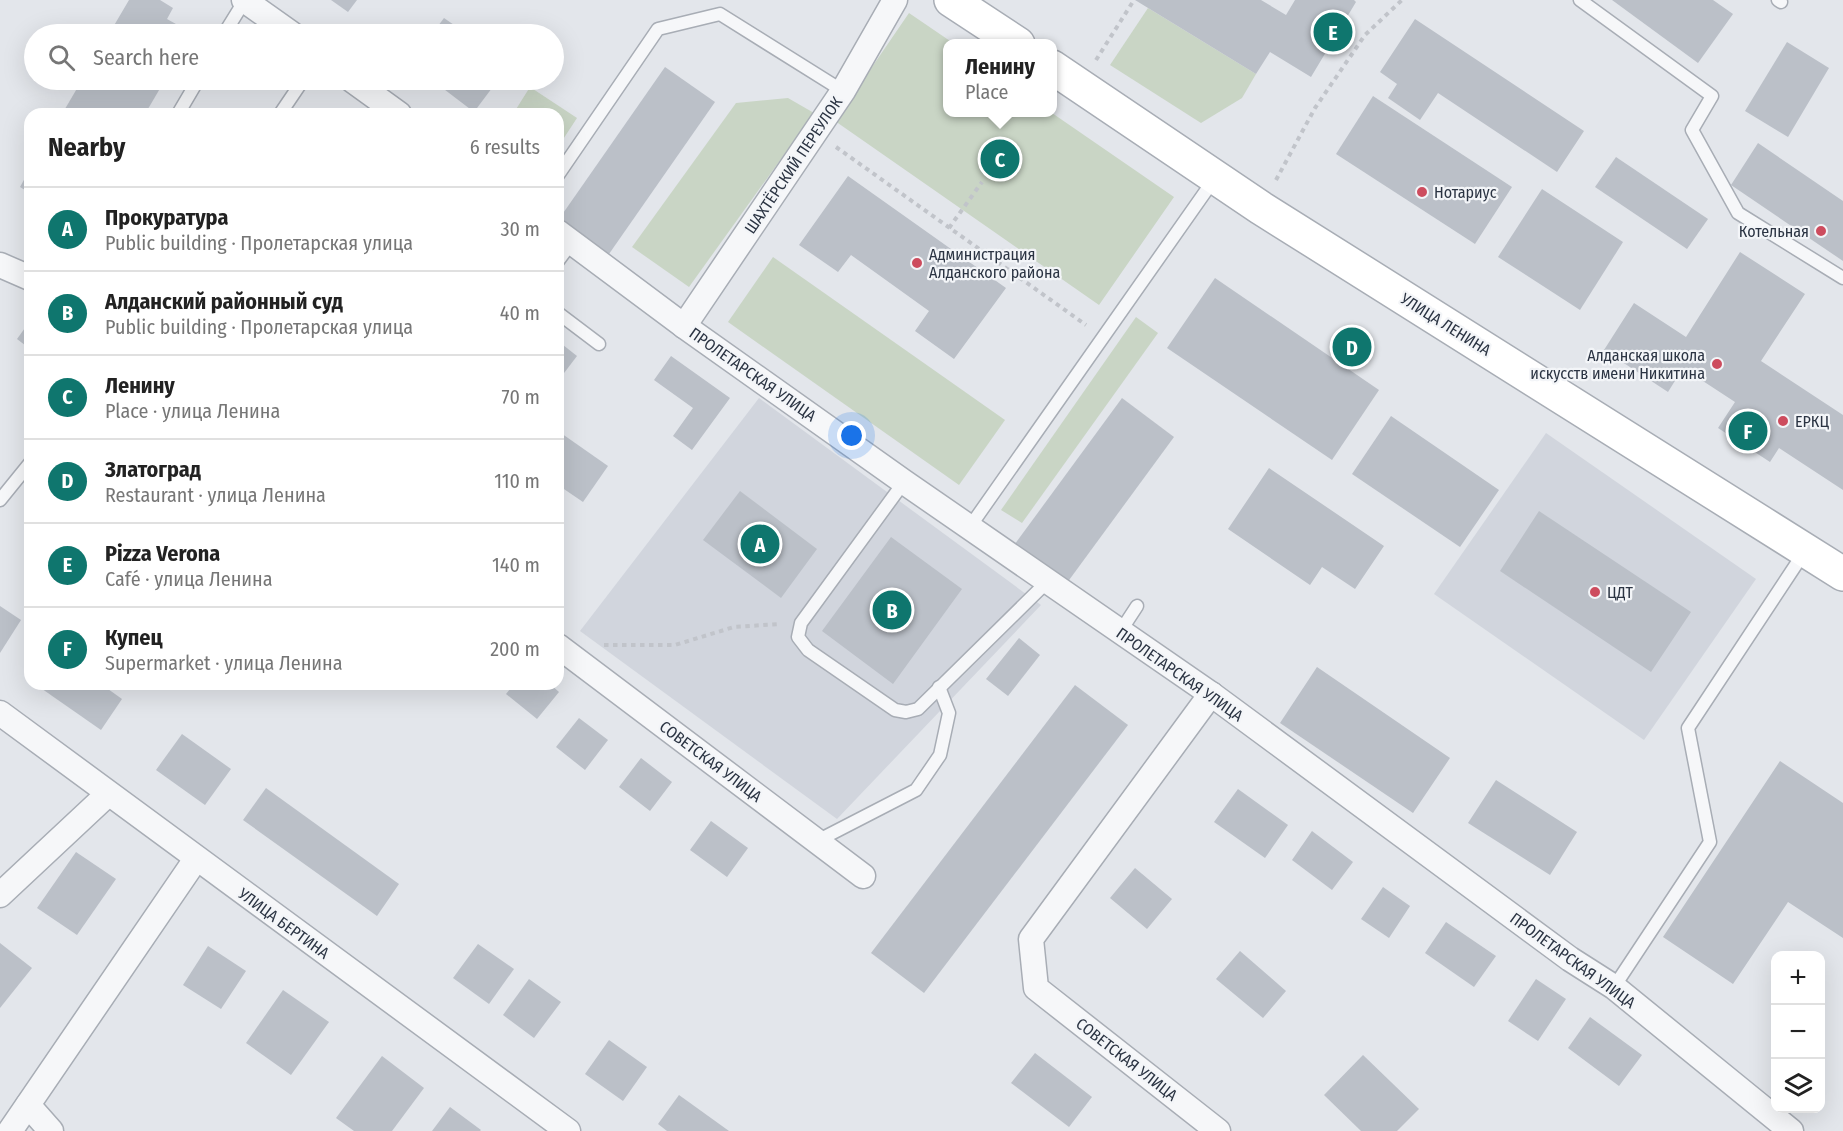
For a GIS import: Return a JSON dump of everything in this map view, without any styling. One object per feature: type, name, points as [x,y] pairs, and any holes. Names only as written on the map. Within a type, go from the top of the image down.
[{"type":"main road","points":[[951,0],[1010,39]]},
{"type":"main road","name":"УЛИЦА ЛЕНИНА","points":[[1057,70],[1261,208],[1843,574]]},
{"type":"street","points":[[244,0],[278,24]]},
{"type":"street","name":"ШАХТЁРСКИЙ ПЕРЕУЛОК","points":[[684,326],[843,91],[896,0]]},
{"type":"street","points":[[366,90],[391,108]]},
{"type":"street","name":"ПРОЛЕТАРСКАЯ УЛИЦА","points":[[564,246],[684,326],[969,528],[1211,694],[1570,959],[1614,987],[1791,1131]]},
{"type":"street","points":[[0,265],[24,275]]},
{"type":"street","name":"СОВЕТСКАЯ УЛИЦА","points":[[564,651],[864,876]]},
{"type":"street","name":"СОВЕТСКАЯ УЛИЦА","points":[[1211,694],[1031,939],[1036,988],[1218,1131]]},
{"type":"street","name":"УЛИЦА БЕРТИНА","points":[[0,713],[568,1131]]},
{"type":"street","points":[[0,895],[108,794]]},
{"type":"street","points":[[10,1131],[196,859]]},
{"type":"street","points":[[28,1105],[51,1131]]},
{"type":"lane","points":[[231,24],[244,0]]},
{"type":"lane","points":[[1580,0],[1712,96],[1692,129],[1738,213],[1843,278]]},
{"type":"lane","points":[[564,167],[658,29],[720,14],[843,91]]},
{"type":"lane","points":[[182,108],[192,90]]},
{"type":"lane","points":[[284,108],[296,90]]},
{"type":"lane","points":[[969,528],[1062,386],[1103,337],[1216,177]]},
{"type":"lane","points":[[564,318],[599,344]]},
{"type":"lane","points":[[0,500],[24,470]]},
{"type":"lane","points":[[904,482],[801,623],[798,637],[808,650],[895,710],[906,712],[918,708],[1047,582]]},
{"type":"lane","points":[[1614,987],[1710,842],[1688,728],[1805,550]]},
{"type":"lane","points":[[1120,632],[1137,606]]},
{"type":"lane","points":[[817,841],[916,790],[940,755],[949,713],[939,687]]},
{"type":"path","points":[[1111,37],[1134,0]]},
{"type":"path","points":[[1261,208],[1315,108],[1365,35],[1402,0]]},
{"type":"path","points":[[815,133],[1103,337]]},
{"type":"path","points":[[949,228],[982,182]]},
{"type":"path","points":[[564,650],[608,644],[675,645],[734,627],[801,623]]},
{"type":"shaded area","points":[[759,398],[1041,605],[837,819],[580,631]]},
{"type":"shaded area","points":[[1546,433],[1756,579],[1644,740],[1434,594]]},
{"type":"green space","points":[[1148,8],[1256,74],[1242,98],[1201,123],[1110,65]]},
{"type":"green space","points":[[909,13],[947,39],[943,39],[943,117],[1057,116],[1174,197],[1099,305],[835,121]]},
{"type":"green space","points":[[528,90],[535,90],[562,108],[517,108]]},
{"type":"green space","points":[[788,98],[814,113],[689,287],[632,247],[736,103]]},
{"type":"green space","points":[[564,109],[577,118],[564,138]]},
{"type":"green space","points":[[773,257],[1005,420],[959,485],[728,322]]},
{"type":"green space","points":[[1136,317],[1158,333],[1022,523],[1001,510]]},
{"type":"building","points":[[129,0],[160,0],[173,8],[167,19],[176,24],[115,24]]},
{"type":"building","points":[[331,0],[357,0],[348,12]]},
{"type":"building","points":[[1135,0],[1261,0],[1286,15],[1295,0],[1354,0],[1356,2],[1311,77],[1270,52],[1256,74]]},
{"type":"building","points":[[1612,0],[1713,0],[1733,14],[1698,63]]},
{"type":"building","points":[[444,18],[453,24],[440,24]]},
{"type":"building","points":[[1415,19],[1584,131],[1557,172],[1438,93],[1420,120],[1388,98],[1397,84],[1380,72]]},
{"type":"building","points":[[1787,42],[1829,68],[1788,137],[1745,111]]},
{"type":"building","points":[[665,67],[715,102],[609,254],[564,222],[564,212]]},
{"type":"building","points":[[76,90],[159,90],[149,108],[66,108]]},
{"type":"building","points":[[445,90],[490,90],[477,108],[469,108]]},
{"type":"building","points":[[1373,96],[1512,187],[1475,244],[1336,154]]},
{"type":"building","name":"Котельная","points":[[1758,143],[1843,201],[1843,261],[1731,185]]},
{"type":"building","points":[[1616,157],[1708,219],[1687,249],[1595,187]]},
{"type":"building","name":"Администрация Алданского района","points":[[848,176],[1006,288],[954,359],[915,331],[929,311],[851,255],[838,272],[799,245]]},
{"type":"building","points":[[1542,189],[1623,242],[1580,310],[1498,257]]},
{"type":"building","points":[[1740,252],[1805,294],[1761,361],[1843,415],[1843,490],[1779,448],[1770,462],[1718,428],[1735,402],[1683,368],[1668,392],[1604,350],[1634,303],[1686,337]]},
{"type":"building","points":[[1215,278],[1379,390],[1332,460],[1167,348]]},
{"type":"building","points":[[24,329],[24,344],[17,339]]},
{"type":"building","points":[[564,346],[577,356],[564,373]]},
{"type":"building","points":[[671,356],[730,398],[692,450],[673,436],[693,408],[654,380]]},
{"type":"building","points":[[1122,398],[1174,437],[1064,587],[1012,548]]},
{"type":"building","points":[[1391,416],[1499,490],[1460,547],[1352,474]]},
{"type":"building","points":[[564,435],[608,466],[583,502],[564,489]]},
{"type":"building","points":[[1269,468],[1384,546],[1355,589],[1322,567],[1310,585],[1228,529]]},
{"type":"building","points":[[740,491],[817,549],[781,598],[703,540]]},
{"type":"building","name":"ЦДТ","points":[[1539,511],[1691,612],[1651,672],[1500,571]]},
{"type":"building","points":[[891,537],[962,589],[893,684],[822,631]]},
{"type":"building","points":[[0,606],[21,620],[0,653]]},
{"type":"building","points":[[1019,638],[1040,655],[1008,696],[986,679]]},
{"type":"building","points":[[1317,667],[1450,758],[1413,813],[1280,723]]},
{"type":"building","points":[[1075,685],[1128,725],[924,993],[871,953]]},
{"type":"building","points":[[44,690],[109,690],[122,699],[101,730]]},
{"type":"building","points":[[509,690],[557,690],[559,692],[537,719],[506,694]]},
{"type":"building","points":[[579,718],[608,740],[585,770],[556,747]]},
{"type":"building","points":[[182,734],[231,769],[205,805],[156,770]]},
{"type":"building","points":[[641,758],[672,782],[650,811],[619,787]]},
{"type":"building","points":[[1780,761],[1843,803],[1843,938],[1788,902],[1733,984],[1663,937]]},
{"type":"building","points":[[1496,780],[1577,832],[1550,875],[1468,823]]},
{"type":"building","points":[[266,788],[399,884],[377,916],[243,820]]},
{"type":"building","points":[[1238,789],[1288,825],[1265,858],[1214,822]]},
{"type":"building","points":[[711,821],[748,848],[727,877],[690,850]]},
{"type":"building","points":[[1312,831],[1353,862],[1332,890],[1292,860]]},
{"type":"building","points":[[76,852],[116,879],[77,935],[37,908]]},
{"type":"building","points":[[1135,868],[1172,899],[1147,929],[1110,898]]},
{"type":"building","points":[[1383,887],[1410,906],[1389,938],[1361,919]]},
{"type":"building","points":[[1446,922],[1496,956],[1474,987],[1425,953]]},
{"type":"building","points":[[0,943],[32,968],[0,1008]]},
{"type":"building","points":[[478,944],[514,969],[489,1004],[453,978]]},
{"type":"building","points":[[208,946],[246,971],[221,1009],[183,985]]},
{"type":"building","points":[[1240,951],[1286,991],[1263,1018],[1216,979]]},
{"type":"building","points":[[529,979],[561,1002],[534,1038],[503,1015]]},
{"type":"building","points":[[1536,979],[1566,999],[1538,1041],[1508,1021]]},
{"type":"building","points":[[283,990],[329,1022],[291,1075],[246,1043]]},
{"type":"building","points":[[1590,1017],[1642,1055],[1619,1086],[1568,1048]]},
{"type":"building","points":[[609,1040],[647,1067],[623,1101],[585,1074]]},
{"type":"building","points":[[1035,1053],[1092,1097],[1069,1127],[1011,1083]]},
{"type":"building","points":[[1363,1055],[1419,1109],[1397,1131],[1361,1131],[1324,1095]]},
{"type":"building","points":[[382,1056],[424,1088],[392,1131],[354,1131],[336,1118]]},
{"type":"building","points":[[679,1095],[729,1131],[667,1131],[658,1124]]},
{"type":"building","points":[[450,1107],[481,1130],[432,1131]]},
{"type":"place","name":"Pizza Verona","points":[[1333,32]]},
{"type":"place","name":"Ленину","points":[[1000,159]]},
{"type":"place","name":"Нотариус","points":[[1422,192]]},
{"type":"place","name":"Котельная","points":[[1821,231]]},
{"type":"place","name":"Администрация Алданского района","points":[[917,263]]},
{"type":"place","name":"Златоград","points":[[1352,347]]},
{"type":"place","name":"Алданская школа искусств имени Никитина","points":[[1717,364]]},
{"type":"place","name":"ЕРКЦ","points":[[1783,421]]},
{"type":"place","name":"Купец","points":[[1748,431]]},
{"type":"place","name":"Прокуратура","points":[[760,544]]},
{"type":"place","name":"ЦДТ","points":[[1595,592]]},
{"type":"place","name":"Алданский районный суд","points":[[892,610]]}]
